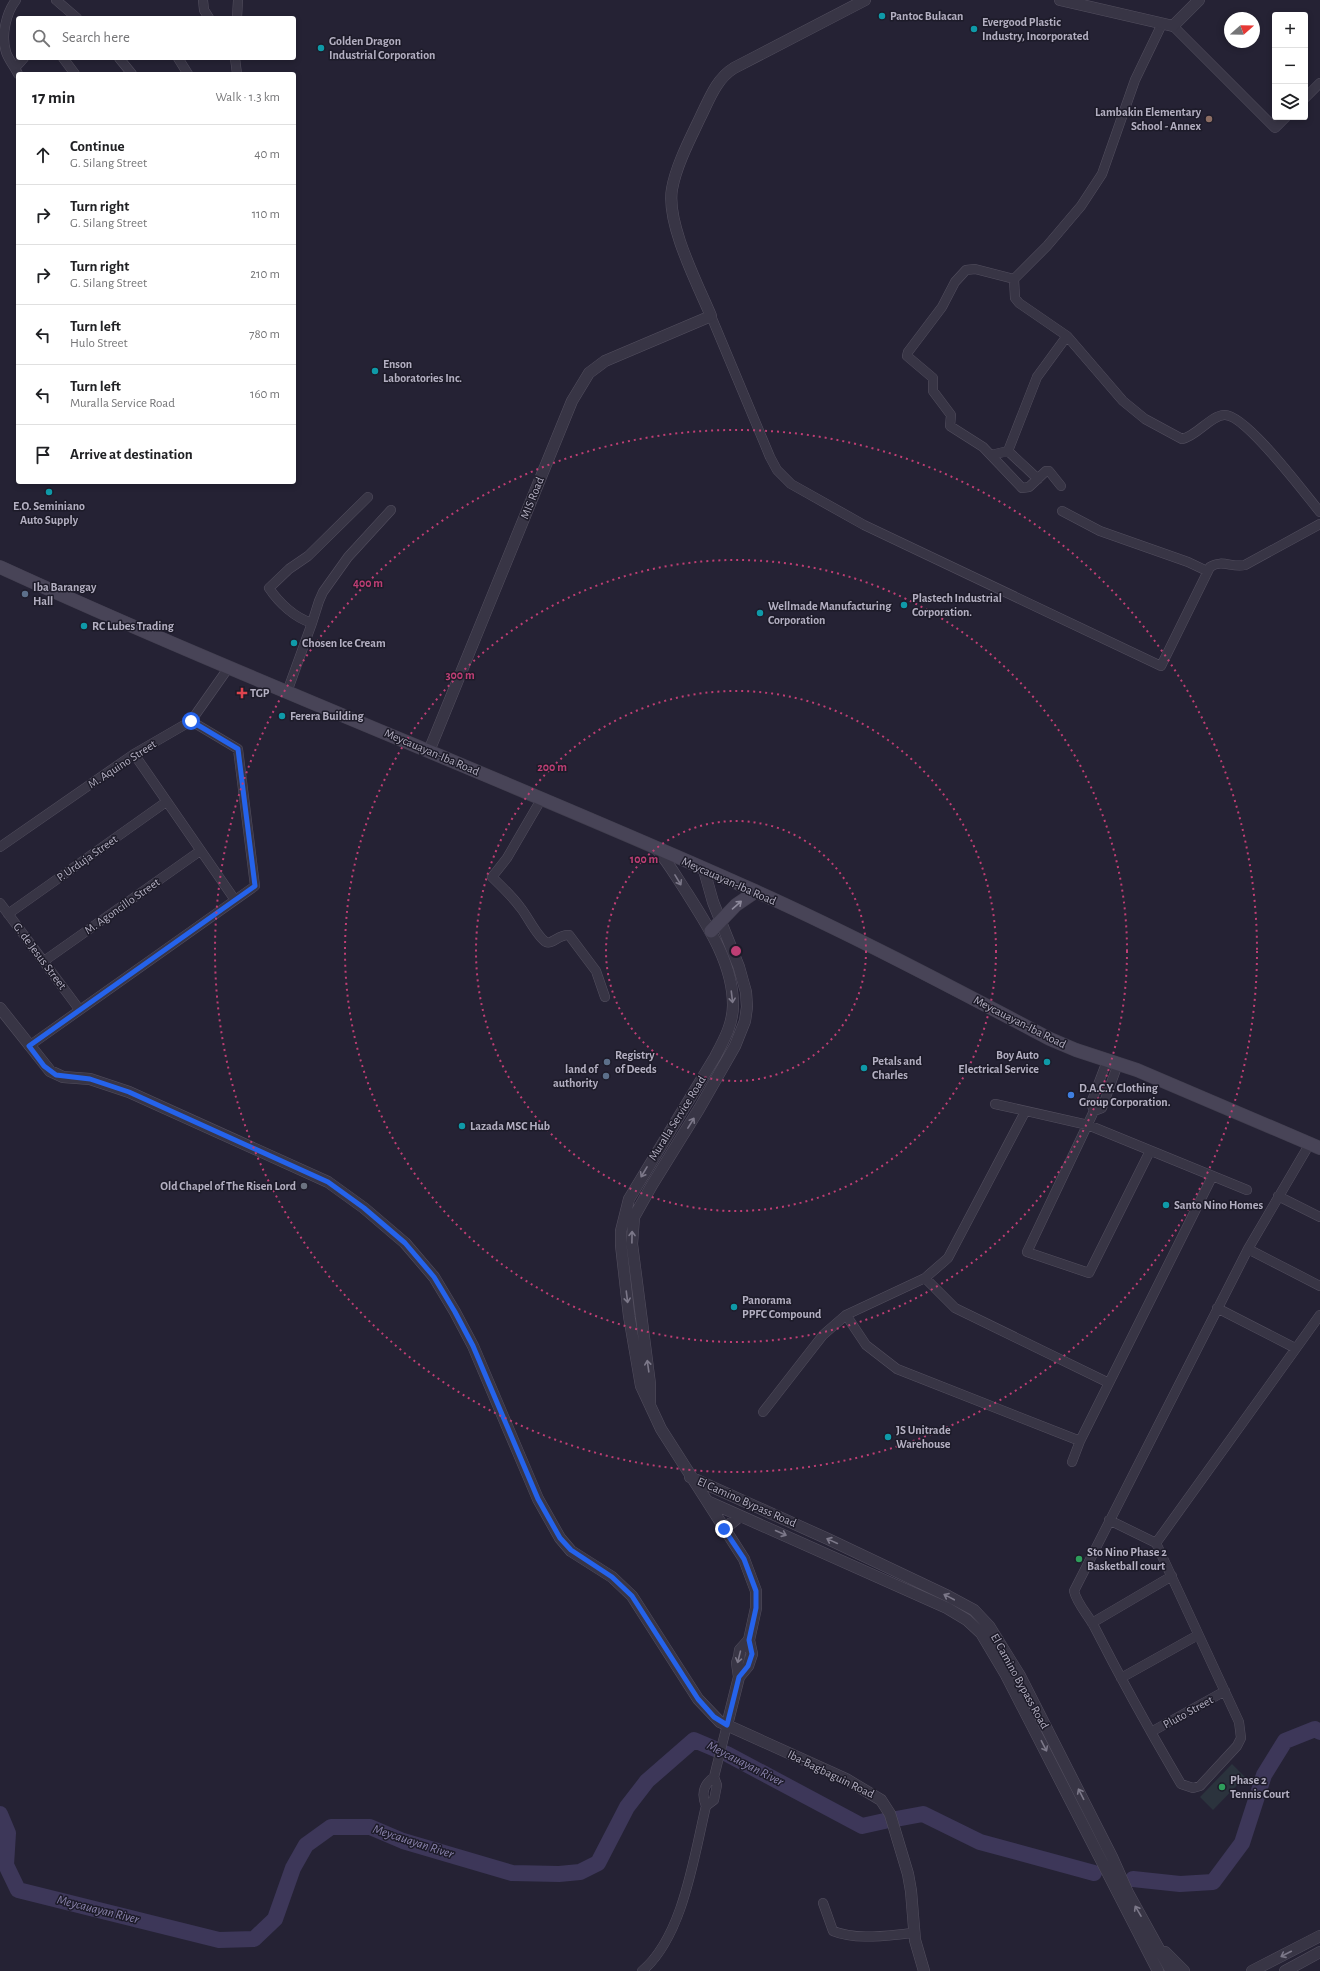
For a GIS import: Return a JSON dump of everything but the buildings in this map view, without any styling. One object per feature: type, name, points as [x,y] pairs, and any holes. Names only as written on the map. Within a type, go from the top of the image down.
[{"type":"main road","name":"Meycauayan-Iba Road","points":[[0,568],[103,614],[542,798],[755,892],[844,933],[1050,1039],[1164,1082],[1315,1146]]},
{"type":"main road","points":[[711,931],[736,905],[755,892]]},
{"type":"street","points":[[16,0],[11,6],[4,28],[6,52],[17,71]]},
{"type":"street","points":[[56,0],[70,16]]},
{"type":"street","points":[[203,0],[204,10],[208,16]]},
{"type":"street","points":[[237,16],[238,0]]},
{"type":"street","points":[[865,0],[725,74],[714,90],[693,133],[674,181],[671,208],[677,233],[776,470],[791,484],[864,525],[1160,666],[1210,567],[1217,563],[1236,566],[1245,565],[1320,524]]},
{"type":"street","points":[[1060,0],[1173,26],[1275,128],[1283,120]]},
{"type":"street","points":[[1173,26],[1199,0]]},
{"type":"street","points":[[1162,24],[1135,80],[1102,174],[1081,206],[1047,246],[1014,279],[1015,298],[1019,303],[1067,336],[1124,401],[1145,419],[1182,439],[1192,435],[1224,415],[1237,419],[1255,434],[1320,512]]},
{"type":"street","points":[[17,71],[23,60]]},
{"type":"street","points":[[64,60],[74,72]]},
{"type":"street","points":[[122,60],[131,72]]},
{"type":"street","points":[[179,60],[187,72]]},
{"type":"street","points":[[235,60],[237,72]]},
{"type":"street","points":[[1308,95],[1320,83]]},
{"type":"street","points":[[1014,279],[975,269],[966,270],[955,282],[942,307],[908,352],[907,356],[933,378],[933,391],[951,415],[950,426],[983,447],[1022,488],[1029,488],[1046,471],[1049,471],[1062,486]]},
{"type":"street","name":"MIS Road","points":[[429,751],[572,401],[579,388],[590,373],[605,361],[711,316]]},
{"type":"street","points":[[1008,451],[1037,377],[1067,336]]},
{"type":"street","points":[[991,455],[1008,451]]},
{"type":"street","points":[[1008,451],[1038,478]]},
{"type":"street","points":[[312,624],[295,615],[273,594],[269,588],[289,569],[308,556],[368,496]]},
{"type":"street","points":[[287,692],[319,601],[324,592],[348,557],[391,510]]},
{"type":"street","points":[[1062,511],[1100,531],[1188,562],[1207,571]]},
{"type":"street","name":"M. Aquino Street","points":[[0,847],[134,754],[191,721],[229,667]]},
{"type":"street","points":[[29,1046],[255,886],[238,749],[191,721]]},
{"type":"street","points":[[134,754],[235,900]]},
{"type":"street","points":[[542,798],[507,858],[492,877],[520,906],[540,936],[546,942],[551,942],[562,935],[568,935],[596,971],[606,997]]},
{"type":"street","name":"P. Urduja Street","points":[[8,914],[166,802]]},
{"type":"street","name":"Muralla Service Road","points":[[656,848],[668,862],[711,931],[728,974],[733,994],[732,1019],[727,1035],[716,1057],[630,1198],[621,1231],[620,1246],[629,1316],[641,1386],[661,1429],[689,1476],[744,1559],[756,1591],[756,1608],[749,1640],[752,1654],[748,1666],[739,1677],[727,1725]]},
{"type":"street","name":"M. Agoncillo Street","points":[[44,961],[200,851]]},
{"type":"street","name":"Muralla Service Road","points":[[650,1405],[650,1384],[632,1244],[634,1217],[735,1046],[745,1021],[746,992],[739,967],[721,921],[704,870]]},
{"type":"street","name":"G. de Jesus Street","points":[[0,904],[44,961],[79,1010]]},
{"type":"street","name":"Iba-Bagbaguin Road","points":[[0,1008],[44,1066],[56,1075],[90,1079],[129,1092],[328,1182],[364,1208],[405,1243],[434,1277],[473,1346],[538,1499],[560,1538],[571,1550],[612,1577],[632,1596],[698,1699],[714,1717],[727,1725],[846,1779],[881,1800],[890,1814],[908,1874],[911,1891],[914,1933],[918,1953],[924,1971]]},
{"type":"street","points":[[1094,1111],[1091,1103],[1098,1084],[1113,1063]]},
{"type":"street","points":[[1113,1063],[1109,1088],[1102,1108],[1094,1111],[1027,1252],[1089,1273],[1150,1151]]},
{"type":"street","points":[[1098,1084],[1109,1088]]},
{"type":"street","points":[[995,1104],[1025,1112],[1088,1124],[1212,1177],[1247,1190]]},
{"type":"street","points":[[763,1412],[823,1335],[846,1314],[925,1278],[948,1258],[1025,1112]]},
{"type":"street","points":[[1109,1520],[1156,1543],[1239,1722],[1241,1738],[1237,1746],[1200,1786],[1193,1788],[1181,1784],[1121,1678],[1092,1623],[1075,1596],[1074,1591],[1109,1520],[1248,1249],[1278,1196],[1315,1146]]},
{"type":"street","points":[[1072,1462],[1080,1441],[1212,1177]]},
{"type":"street","points":[[1278,1196],[1320,1217]]},
{"type":"street","points":[[1248,1249],[1320,1286]]},
{"type":"street","points":[[925,1278],[955,1308],[1109,1383]]},
{"type":"street","points":[[1217,1308],[1296,1348]]},
{"type":"street","points":[[846,1314],[866,1345],[897,1369],[1080,1441]]},
{"type":"street","points":[[1156,1543],[1320,1315]]},
{"type":"street","name":"El Camino Bypass Road","points":[[689,1476],[894,1570],[974,1610],[989,1626],[1020,1676],[1158,1971]]},
{"type":"street","name":"El Camino Bypass Road","points":[[706,1501],[947,1608],[967,1620],[981,1633],[1006,1675],[1113,1872],[1128,1893],[1158,1944],[1171,1971]]},
{"type":"street","points":[[756,1523],[762,1509]]},
{"type":"street","points":[[724,1529],[740,1516]]},
{"type":"street","points":[[888,1581],[894,1570]]},
{"type":"street","points":[[1092,1623],[1172,1576]]},
{"type":"street","points":[[967,1620],[974,1610]]},
{"type":"street","points":[[1121,1678],[1198,1635]]},
{"type":"street","name":"Pluto Street","points":[[1151,1732],[1225,1691]]},
{"type":"street","points":[[642,1971],[655,1959],[664,1945],[677,1918],[706,1806],[714,1800],[717,1785],[714,1777],[727,1725]]},
{"type":"street","points":[[823,1903],[833,1931],[840,1934],[855,1937],[914,1933]]},
{"type":"street","points":[[1252,1971],[1320,1936]]},
{"type":"street","points":[[1158,1944],[1184,1971]]},
{"type":"street","points":[[1285,1971],[1320,1952]]},
{"type":"shaded area","name":"Phase 2 Tennis Court","points":[[1232,1764],[1245,1777],[1213,1810],[1200,1797]]},
{"type":"waterway","points":[[1133,1879],[1180,1884],[1213,1882],[1242,1843],[1264,1775],[1285,1741],[1315,1729],[1320,1732]]},
{"type":"waterway","name":"Meycauayan River","points":[[0,1814],[8,1833],[6,1865],[18,1890],[219,1940],[254,1939],[275,1919],[293,1868],[306,1845],[331,1827],[370,1827],[403,1841],[512,1873],[559,1874],[580,1872],[598,1863],[627,1807],[647,1781],[694,1740],[727,1754],[862,1826],[889,1820]]},
{"type":"waterway","points":[[896,1819],[923,1814],[980,1842],[1094,1873]]},
{"type":"place","name":"Pantoc Bulacan","points":[[882,16]]},
{"type":"place","name":"Evergood Plastic Industry, Incorporated","points":[[974,29]]},
{"type":"place","name":"Golden Dragon Industrial Corporation","points":[[321,48]]},
{"type":"place","name":"Lambakin Elementary School - Annex","points":[[1209,119]]},
{"type":"place","name":"Enson Laboratories Inc.","points":[[375,371]]},
{"type":"place","name":"E.O. Seminiano Auto Supply","points":[[49,492]]},
{"type":"place","name":"Iba Barangay Hall","points":[[25,594]]},
{"type":"place","name":"Plastech Industrial Corporation.","points":[[904,605]]},
{"type":"place","name":"Wellmade Manufacturing Corporation","points":[[760,613]]},
{"type":"place","name":"RC Lubes Trading","points":[[84,626]]},
{"type":"place","name":"Chosen Ice Cream","points":[[294,643]]},
{"type":"place","name":"TGP","points":[[242,693]]},
{"type":"place","name":"Ferera Building","points":[[282,716]]},
{"type":"place","name":"Registry of Deeds","points":[[607,1062]]},
{"type":"place","name":"Boy Auto Electrical Service","points":[[1047,1062]]},
{"type":"place","name":"Petals and Charles","points":[[864,1068]]},
{"type":"place","name":"land of authority","points":[[606,1076]]},
{"type":"place","name":"D.A.C.Y. Clothing Group Corporation.","points":[[1071,1095]]},
{"type":"place","name":"Lazada MSC Hub","points":[[462,1126]]},
{"type":"place","name":"Old Chapel of The Risen Lord","points":[[304,1186]]},
{"type":"place","name":"Santo Nino Homes","points":[[1166,1205]]},
{"type":"place","name":"Panorama PPFC Compound","points":[[734,1307]]},
{"type":"place","name":"JS Unitrade Warehouse","points":[[888,1437]]},
{"type":"place","name":"Sto Nino Phase 2 Basketball court","points":[[1079,1559]]},
{"type":"place","name":"Phase 2 Tennis Court","points":[[1222,1787]]},
{"type":"route","points":[[191,721],[238,749],[255,886],[29,1046],[44,1066],[56,1075],[90,1079],[129,1092],[328,1182],[383,1223],[405,1243],[434,1277],[473,1346],[538,1499],[560,1538],[571,1550],[583,1559],[622,1584],[643,1612],[698,1699],[714,1717],[727,1725],[739,1677],[748,1666],[752,1654],[749,1640],[754,1622],[756,1591],[744,1559],[724,1529]]}]
